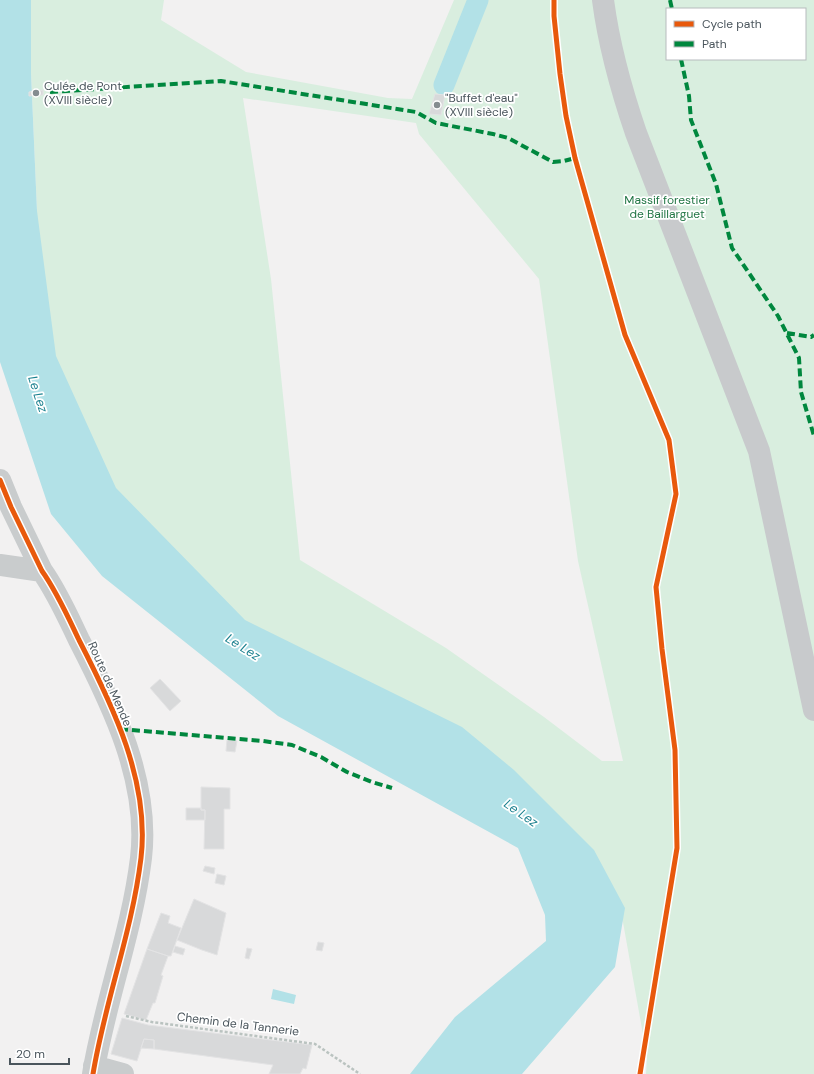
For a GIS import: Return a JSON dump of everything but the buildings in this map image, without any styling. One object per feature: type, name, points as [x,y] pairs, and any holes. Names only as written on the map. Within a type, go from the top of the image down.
[{"type":"main road","points":[[603,0],[606,26],[623,96],[759,451],[814,710]]},
{"type":"street","name":"Route de Mende","points":[[0,480],[11,507],[42,571],[75,632],[108,700],[120,729],[133,769],[138,791],[143,835],[136,892],[93,1070]]},
{"type":"street","points":[[0,565],[42,571]]},
{"type":"street","points":[[93,1070],[124,1074]]},
{"type":"green space","name":"Massif forestier de Baillarguet","points":[[31,0],[164,0],[161,20],[246,72],[388,98],[412,99],[454,0],[814,0],[814,1074],[646,1074],[647,1057],[621,911],[227,633],[85,475],[33,282],[37,211],[31,73]],"holes":[[[243,98],[416,123],[419,134],[539,279],[578,561],[623,761],[602,761],[544,717],[446,648],[300,560],[271,279]]]},
{"type":"water","name":"Le Lez","points":[[0,0],[31,0],[31,73],[37,211],[56,356],[116,488],[245,620],[462,727],[514,770],[594,850],[625,908],[615,967],[522,1074],[410,1074],[455,1017],[546,941],[545,915],[518,848],[278,716],[102,576],[51,514],[0,362]]},
{"type":"water","points":[[273,989],[296,995],[294,1004],[271,999]]},
{"type":"waterway","points":[[444,85],[478,0]]},
{"type":"marked path","points":[[670,0],[672,8]]},
{"type":"marked path","points":[[681,60],[689,96],[691,120],[716,184],[732,248],[778,316],[799,358],[801,392],[814,436]]},
{"type":"marked path","points":[[50,92],[221,81],[416,112],[436,123],[508,138],[553,162],[575,158]]},
{"type":"marked path","points":[[787,333],[811,337],[814,335]]},
{"type":"marked path","points":[[120,729],[263,741],[292,745],[321,757],[347,772],[392,788]]},
{"type":"cycle path","points":[[554,0],[554,16],[560,74],[566,116],[575,158],[625,335],[669,440],[676,494],[656,587],[662,649],[675,750],[677,848],[640,1074]]},
{"type":"cycle path","points":[[0,480],[11,507],[42,571],[53,587],[116,718],[126,745],[140,801],[142,830],[141,858],[137,886],[125,940],[104,1020],[93,1074]]},
{"type":"place","name":"Culée de Pont (XVIII siècle)","points":[[36,93]]},
{"type":"place","name":"\"Buffet d'eau\" (XVIII siècle)","points":[[437,105]]}]
